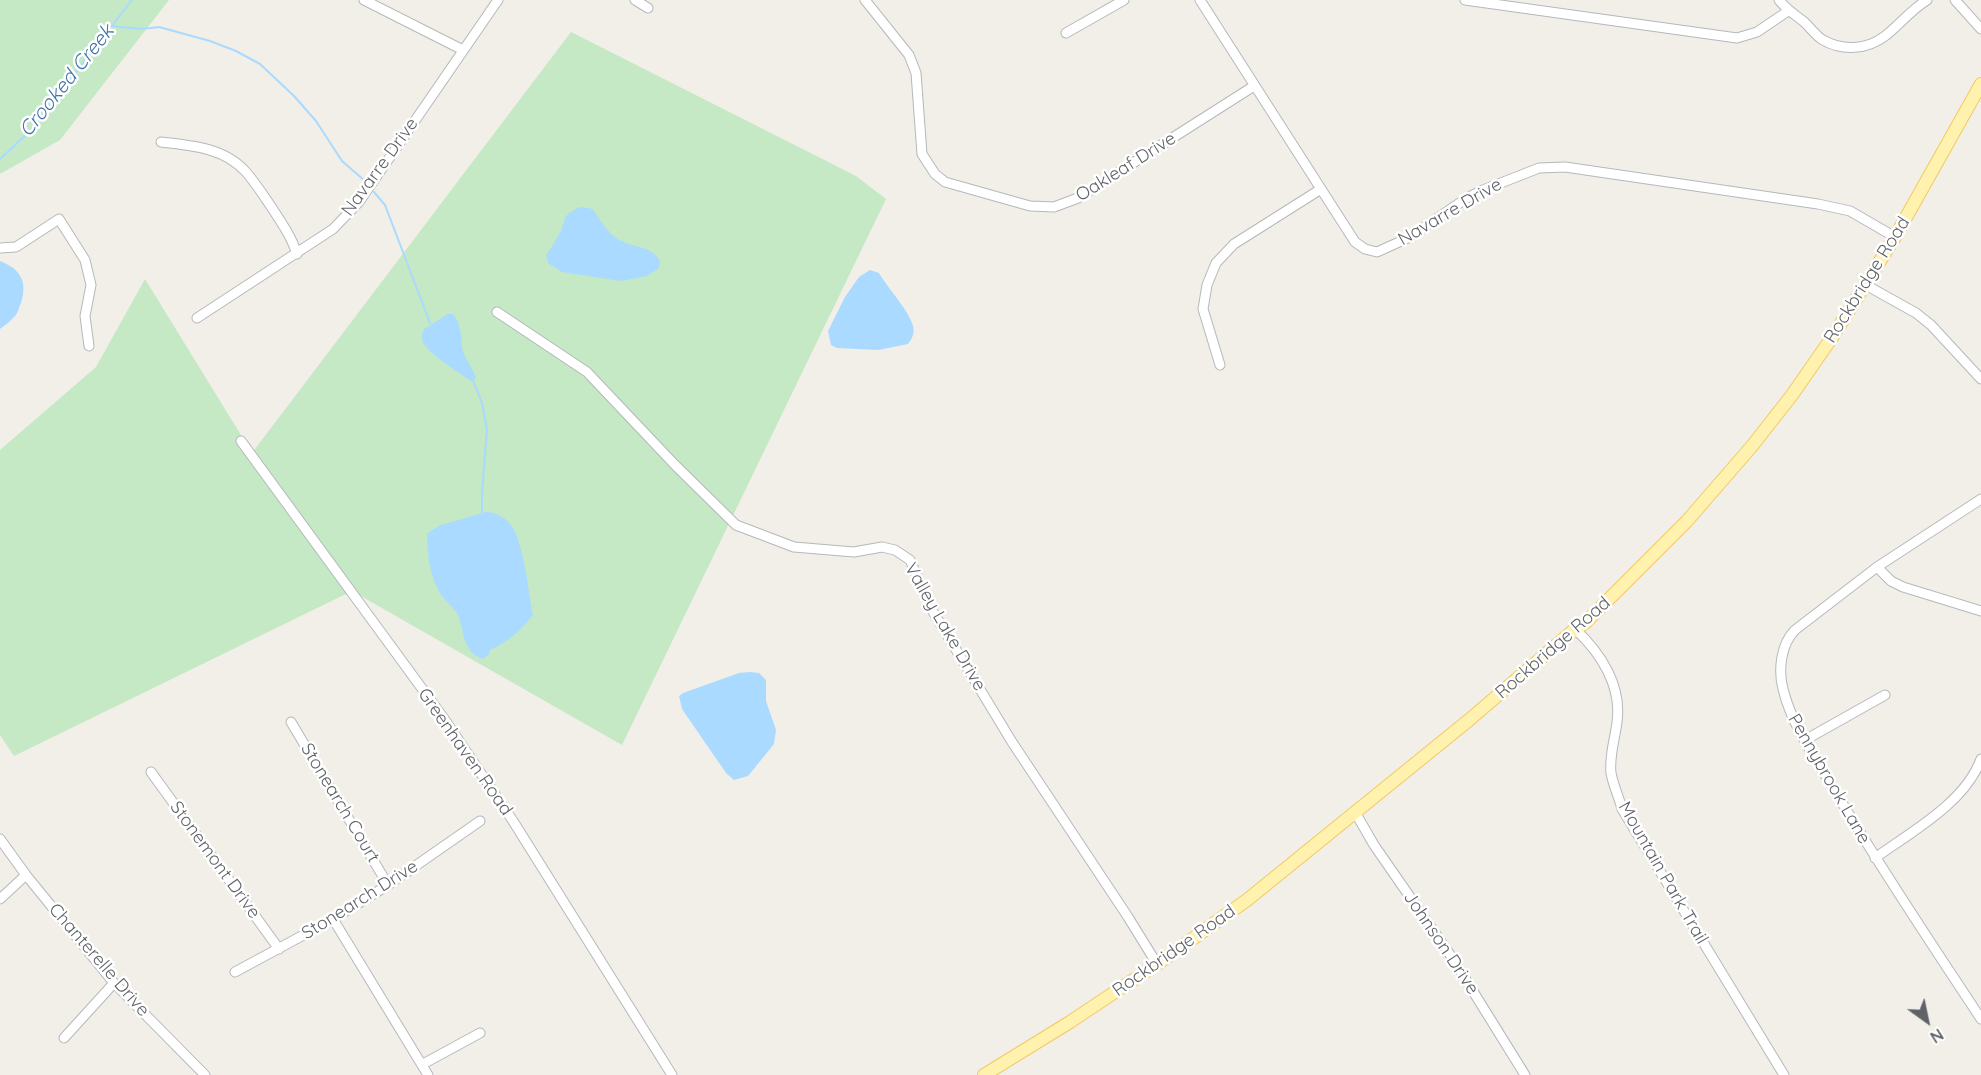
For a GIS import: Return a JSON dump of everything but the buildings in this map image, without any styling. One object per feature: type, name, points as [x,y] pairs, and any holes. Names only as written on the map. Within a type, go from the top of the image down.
[{"type":"main road","name":"Rockbridge Road","points":[[987,1074],[1157,964],[1247,900],[1585,623],[1687,521],[1752,446],[1833,336],[1895,237],[1981,84]]},
{"type":"street","points":[[364,0],[463,50]]},
{"type":"street","name":"Navarre Drive","points":[[197,318],[333,229],[359,202],[498,0]]},
{"type":"street","points":[[635,0],[648,8]]},
{"type":"street","name":"Oakleaf Drive","points":[[865,0],[909,55],[916,74],[922,154],[931,170],[945,182],[1030,206],[1054,207],[1078,198],[1254,86]]},
{"type":"street","points":[[1066,33],[1124,0]]},
{"type":"street","name":"Navarre Drive","points":[[1200,0],[1355,242],[1365,249],[1377,252],[1408,238],[1467,198],[1483,190],[1539,168],[1565,167],[1818,204],[1850,211],[1895,237]]},
{"type":"street","points":[[1466,0],[1737,38],[1757,32],[1788,11]]},
{"type":"street","points":[[1779,0],[1788,11],[1805,22],[1822,39],[1837,46],[1861,47],[1884,37],[1927,0]]},
{"type":"street","points":[[1955,0],[1981,29]]},
{"type":"street","points":[[161,142],[194,145],[233,161],[246,172],[284,225],[297,254]]},
{"type":"street","points":[[1220,365],[1203,309],[1207,285],[1216,263],[1234,244],[1321,189]]},
{"type":"street","points":[[0,248],[16,247],[59,219],[85,260],[91,285],[86,316],[89,346]]},
{"type":"street","points":[[1864,284],[1916,313],[1931,325],[1981,379]]},
{"type":"street","name":"Valley Lake Drive","points":[[497,312],[587,372],[675,465],[736,525],[794,547],[855,552],[882,547],[895,550],[910,560],[932,610],[987,701],[1157,964]]},
{"type":"street","name":"Greenhaven Road","points":[[241,441],[451,729],[513,821],[672,1075]]},
{"type":"street","name":"Pennybrook Lane","points":[[1981,499],[1876,567],[1786,638],[1781,662],[1782,687],[1789,710],[1805,740],[1875,858],[1981,1019]]},
{"type":"street","points":[[1876,567],[1891,581],[1903,587],[1981,611]]},
{"type":"street","name":"Mountain Park Trail","points":[[1575,629],[1587,640],[1609,672],[1617,692],[1619,702],[1611,753],[1611,774],[1622,809],[1784,1075]]},
{"type":"street","points":[[1805,740],[1885,695]]},
{"type":"street","name":"Stonearch Court","points":[[291,722],[388,885]]},
{"type":"street","points":[[1875,858],[1952,802],[1968,784],[1981,759]]},
{"type":"street","name":"Stonemont Drive","points":[[151,772],[279,949]]},
{"type":"street","name":"Johnson Drive","points":[[1355,812],[1374,845],[1453,959],[1525,1075]]},
{"type":"street","name":"Stonearch Drive","points":[[235,972],[333,919],[388,885],[480,821]]},
{"type":"street","name":"Chanterelle Drive","points":[[0,839],[26,875],[114,983],[205,1075]]},
{"type":"street","points":[[0,899],[26,875]]},
{"type":"street","points":[[333,919],[428,1075]]},
{"type":"street","points":[[64,1038],[114,983]]},
{"type":"street","points":[[423,1065],[480,1033]]},
{"type":"green space","points":[[0,0],[169,0],[60,140],[0,174]]},
{"type":"green space","points":[[571,32],[856,176],[886,199],[622,745],[352,591],[14,756],[0,735],[0,450],[96,367],[145,279],[252,453]]},
{"type":"water","points":[[580,207],[593,209],[607,229],[618,239],[651,252],[660,261],[659,268],[647,276],[621,281],[562,272],[549,264],[546,256],[561,231],[565,218]]},
{"type":"water","points":[[0,261],[13,268],[21,277],[23,295],[17,313],[0,329]]},
{"type":"water","points":[[870,270],[879,273],[908,314],[914,329],[912,338],[908,344],[878,350],[837,348],[831,345],[828,331],[845,297],[859,277]]},
{"type":"water","points":[[448,314],[453,314],[461,332],[463,351],[476,378],[471,381],[429,350],[422,339],[424,329]]},
{"type":"water","points":[[486,512],[502,517],[513,528],[523,559],[533,615],[513,636],[490,650],[483,659],[476,656],[468,647],[458,615],[442,596],[434,581],[427,533],[441,525]]},
{"type":"water","points":[[739,673],[759,673],[766,680],[766,701],[776,730],[774,744],[748,776],[734,780],[726,773],[682,709],[679,696]]},
{"type":"waterway","name":"Crooked Creek","points":[[0,159],[30,131],[132,0]]},
{"type":"waterway","points":[[111,26],[142,29],[159,27],[210,41],[260,64],[294,96],[316,121],[342,161],[365,181]]},
{"type":"waterway","points":[[374,192],[385,205],[430,323]]},
{"type":"waterway","points":[[473,380],[482,403],[487,429],[482,513]]}]
